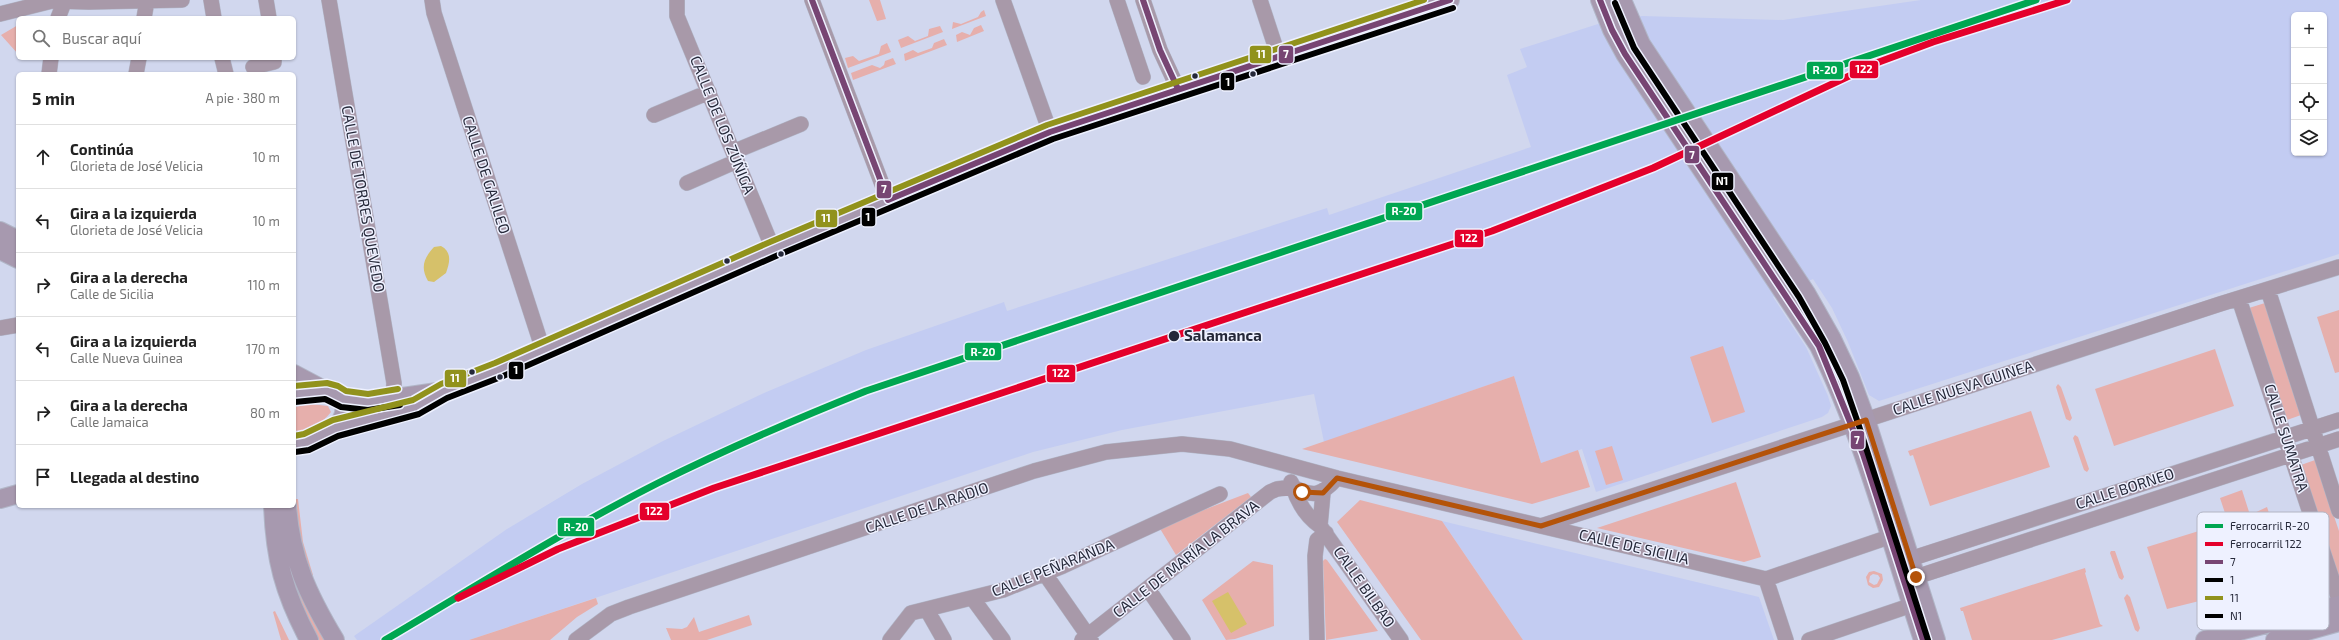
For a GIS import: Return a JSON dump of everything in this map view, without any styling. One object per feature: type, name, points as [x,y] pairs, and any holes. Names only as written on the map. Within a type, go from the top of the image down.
[{"type":"main road","points":[[296,444],[306,442],[335,428],[407,410],[444,391],[543,350],[773,248],[1050,132],[1178,89],[1279,58],[1430,3],[1450,0]]},
{"type":"main road","points":[[1600,0],[1612,30],[1625,54],[1789,299],[1819,346],[1836,381],[1860,422],[1910,559],[1936,640]]},
{"type":"main road","points":[[1622,0],[1641,44],[1806,293],[1850,377],[1889,537],[1923,640]]},
{"type":"main road","points":[[0,231],[16,239]]},
{"type":"main road","points":[[0,250],[16,258]]},
{"type":"main road","points":[[296,375],[326,391],[335,393],[343,399],[368,402],[412,394],[444,391]]},
{"type":"main road","points":[[296,394],[326,391]]},
{"type":"main road","points":[[335,428],[343,420],[345,411],[343,399]]},
{"type":"main road","points":[[0,499],[16,495]]},
{"type":"main road","points":[[273,508],[276,550],[283,583],[295,614],[309,640]]},
{"type":"main road","points":[[286,508],[292,547],[301,577],[335,640]]},
{"type":"main road","points":[[2329,608],[2339,605]]},
{"type":"main road","points":[[2329,625],[2339,622]]},
{"type":"main road","points":[[2205,640],[2243,630]]},
{"type":"main road","points":[[2276,640],[2311,630]]},
{"type":"street","points":[[0,14],[28,3],[58,0],[182,0]]},
{"type":"street","points":[[58,0],[58,16]]},
{"type":"street","points":[[211,0],[214,16]]},
{"type":"street","points":[[266,0],[268,16]]},
{"type":"street","name":"CALLE DE TORRES QUEVEDO","points":[[329,0],[394,383],[393,398]]},
{"type":"street","name":"CALLE DE GALILEO","points":[[432,0],[434,13],[543,350]]},
{"type":"street","name":"CALLE DE LOS ZÚÑIGA","points":[[677,0],[677,16],[773,248]]},
{"type":"street","points":[[812,0],[888,200]]},
{"type":"street","points":[[1003,0],[1050,132]]},
{"type":"street","points":[[1117,0],[1144,77]]},
{"type":"street","points":[[1143,0],[1160,50],[1178,89]]},
{"type":"street","points":[[1260,0],[1279,58]]},
{"type":"street","points":[[144,16],[147,1]]},
{"type":"street","points":[[49,72],[51,60]]},
{"type":"street","points":[[136,72],[139,60]]},
{"type":"street","points":[[222,60],[226,72]]},
{"type":"street","points":[[253,67],[274,62],[274,60]]},
{"type":"street","points":[[654,115],[709,92]]},
{"type":"street","points":[[687,183],[800,124]]},
{"type":"street","name":"CALLE NUEVA GUINEA","points":[[1541,526],[2339,267]]},
{"type":"street","name":"CALLE SUMATRA","points":[[2268,290],[2339,511]]},
{"type":"street","name":"CALLE SUMATRA","points":[[2239,299],[2310,512]]},
{"type":"street","points":[[0,328],[16,325]]},
{"type":"street","name":"CALLE BORNEO","points":[[1910,559],[2339,420]]},
{"type":"street","name":"CALLE BORNEO","points":[[1916,577],[2339,439]]},
{"type":"street","name":"CALLE DE LA RADIO","points":[[576,640],[601,621],[629,607],[1034,471],[1106,452],[1161,445],[1195,444],[1230,449],[1291,467]]},
{"type":"street","name":"CALLE DE SICILIA","points":[[1291,467],[1766,579]]},
{"type":"street","name":"CALLE BILBAO","points":[[1291,467],[1290,479],[1296,498],[1311,519],[1323,530],[1401,640]]},
{"type":"street","points":[[1293,487],[1302,492],[1323,493],[1337,478]]},
{"type":"street","name":"CALLE DE MARÍA LA BRAVA","points":[[1087,639],[1270,492],[1284,487],[1293,487]]},
{"type":"street","name":"CALLE BILBAO","points":[[1317,640],[1315,557],[1317,540],[1323,530],[1323,493]]},
{"type":"street","name":"CALLE PEÑARANDA","points":[[890,640],[911,613],[973,599],[1003,590],[1045,574],[1220,494]]},
{"type":"street","points":[[1582,535],[1581,526],[1588,510]]},
{"type":"street","points":[[1786,640],[1766,579],[1889,537]]},
{"type":"street","name":"CALLE SUMATRA","points":[[2329,570],[2339,600]]},
{"type":"street","points":[[1045,574],[1087,639]]},
{"type":"street","points":[[1148,589],[1183,640]]},
{"type":"street","points":[[973,599],[1003,640]]},
{"type":"street","points":[[1809,640],[1912,605]]},
{"type":"street","points":[[927,610],[944,640]]},
{"type":"shaded area","points":[[869,0],[880,0],[886,19],[877,21]]},
{"type":"shaded area","points":[[1921,0],[2339,0],[2339,254],[1879,401],[1869,395],[1848,342],[1832,308],[1813,279],[1773,297],[1806,347],[1828,396],[1831,406],[1828,413],[1822,417],[1596,492],[1582,449],[1541,463],[1514,376],[1324,442],[1314,394],[1122,430],[1033,452],[469,640],[357,640],[354,636],[507,529],[582,484],[663,441],[764,393],[866,350],[1004,302],[1007,311],[1327,208],[1329,215],[1531,147],[1507,75],[1527,67],[1520,49],[1598,24],[1642,16],[1783,20]]},
{"type":"shaded area","points":[[984,10],[986,16],[952,29],[953,22],[961,24],[978,17]]},
{"type":"shaded area","points":[[981,25],[984,31],[957,42],[956,35],[962,32],[970,35],[974,28]]},
{"type":"shaded area","points":[[16,26],[16,52],[1,35]]},
{"type":"shaded area","points":[[940,26],[943,32],[901,48],[898,40],[908,36],[915,41],[928,36],[929,29]]},
{"type":"shaded area","points":[[944,39],[947,45],[905,61],[904,54],[913,50],[918,53],[932,48],[934,43]]},
{"type":"shaded area","points":[[887,43],[891,52],[848,68],[845,58],[853,56],[859,61],[879,54],[881,46]]},
{"type":"shaded area","points":[[893,58],[896,64],[853,80],[851,73],[872,65],[880,68],[884,65],[885,61]]},
{"type":"shaded area","points":[[441,246],[447,251],[449,258],[446,273],[434,282],[428,281],[424,271],[424,263],[434,247]]},
{"type":"shaded area","points":[[2265,303],[2301,415],[2287,420],[2249,308]]},
{"type":"shaded area","points":[[2339,310],[2339,372],[2335,373],[2317,317]]},
{"type":"shaded area","points":[[1723,346],[1745,412],[1712,423],[1690,357]]},
{"type":"shaded area","points":[[2215,349],[2234,406],[2114,446],[2095,389]]},
{"type":"shaded area","points":[[1514,376],[1541,463],[1578,450],[1590,487],[1532,504],[1302,449]]},
{"type":"shaded area","points":[[2058,384],[2061,387],[2072,418],[2070,421],[2066,419],[2056,387]]},
{"type":"shaded area","points":[[311,404],[328,406],[331,412],[324,420],[314,426],[296,432],[296,407]]},
{"type":"shaded area","points":[[2031,411],[2050,467],[1930,506],[1913,455],[1910,456],[1908,451]]},
{"type":"shaded area","points":[[2075,435],[2078,437],[2089,469],[2087,472],[2084,470],[2073,438]]},
{"type":"shaded area","points":[[1612,446],[1623,480],[1606,485],[1595,451]]},
{"type":"shaded area","points":[[2315,460],[2339,531],[2339,583],[2329,552],[2329,512],[2316,512],[2301,465]]},
{"type":"shaded area","points":[[1736,482],[1761,557],[1744,562],[1597,528]]},
{"type":"shaded area","points":[[2242,490],[2249,512],[2225,512],[2220,498]]},
{"type":"shaded area","points":[[1248,493],[1251,497],[1176,555],[1159,527]]},
{"type":"shaded area","points":[[296,499],[298,499],[303,542],[313,575],[310,577],[303,556]]},
{"type":"shaded area","points":[[1360,500],[1442,521],[1523,640],[1421,640],[1337,522]]},
{"type":"shaded area","points":[[2267,507],[2269,512],[2256,512]]},
{"type":"shaded area","points":[[1442,521],[1759,597],[1774,640],[1523,640]]},
{"type":"shaded area","points":[[2197,532],[2197,602],[2167,609],[2147,547]]},
{"type":"shaded area","points":[[2111,551],[2115,551],[2124,577],[2122,580],[2119,578],[2110,553]]},
{"type":"shaded area","points":[[1325,559],[1378,631],[1326,640],[1323,561]]},
{"type":"shaded area","points":[[1253,561],[1273,565],[1274,626],[1235,639],[1226,640],[1202,600]]},
{"type":"shaded area","points":[[2085,568],[2085,573],[2100,624],[2103,626],[2052,640],[1972,640],[1963,611],[1961,611],[1960,608]]},
{"type":"shaded area","points":[[1874,571],[1882,574],[1883,580],[1879,587],[1873,588],[1868,585],[1866,577],[1869,572]],"holes":[[[1873,574],[1878,575],[1880,578],[1877,584],[1874,585],[1869,582],[1870,576]]]},
{"type":"shaded area","points":[[295,583],[303,601],[327,640],[316,640],[291,584]]},
{"type":"shaded area","points":[[1228,592],[1247,624],[1231,633],[1212,601]]},
{"type":"shaded area","points":[[2127,594],[2130,597],[2140,628],[2138,632],[2135,630],[2124,598]]},
{"type":"shaded area","points":[[596,598],[598,604],[577,617],[550,640],[469,640]]},
{"type":"shaded area","points":[[275,611],[289,640],[281,640],[273,612]]},
{"type":"shaded area","points":[[749,615],[752,625],[707,640],[671,640],[666,628],[682,629],[687,627],[694,617],[699,632]]},
{"type":"rail line","name":"R-20","points":[[385,640],[554,539],[623,501],[709,458],[866,391],[2036,0]]},
{"type":"rail line","name":"122","points":[[458,598],[558,549],[714,488],[1492,231],[1653,168],[1879,62],[1933,42],[2067,0]]},
{"type":"transit line","name":"7","points":[[812,0],[888,200],[1050,132],[1450,0]]},
{"type":"transit line","name":"7","points":[[1143,0],[1160,50],[1178,89]]},
{"type":"transit line","name":"11","points":[[296,436],[304,434],[333,420],[413,400],[441,384],[495,363],[770,242],[1047,125],[1424,0]]},
{"type":"transit line","name":"7","points":[[1600,0],[1612,30],[1625,54],[1819,346],[1863,454],[1923,640]]},
{"type":"transit line","name":"N1","points":[[1615,3],[1634,48],[1799,297],[1825,343],[1843,380],[1858,423],[1928,640]]},
{"type":"transit line","name":"1","points":[[296,452],[309,450],[338,436],[419,414],[447,398],[501,377],[776,256],[1053,139],[1453,8]]},
{"type":"transit line","name":"11","points":[[296,386],[327,383],[338,386],[346,391],[368,394],[398,389]]},
{"type":"transit line","name":"1","points":[[296,402],[325,399],[341,407],[368,410],[400,405]]},
{"type":"place","name":"Salamanca","points":[[1174,336]]},
{"type":"route","points":[[1302,492],[1314,494],[1323,493],[1337,478],[1541,526],[1866,420],[1916,577]]}]
